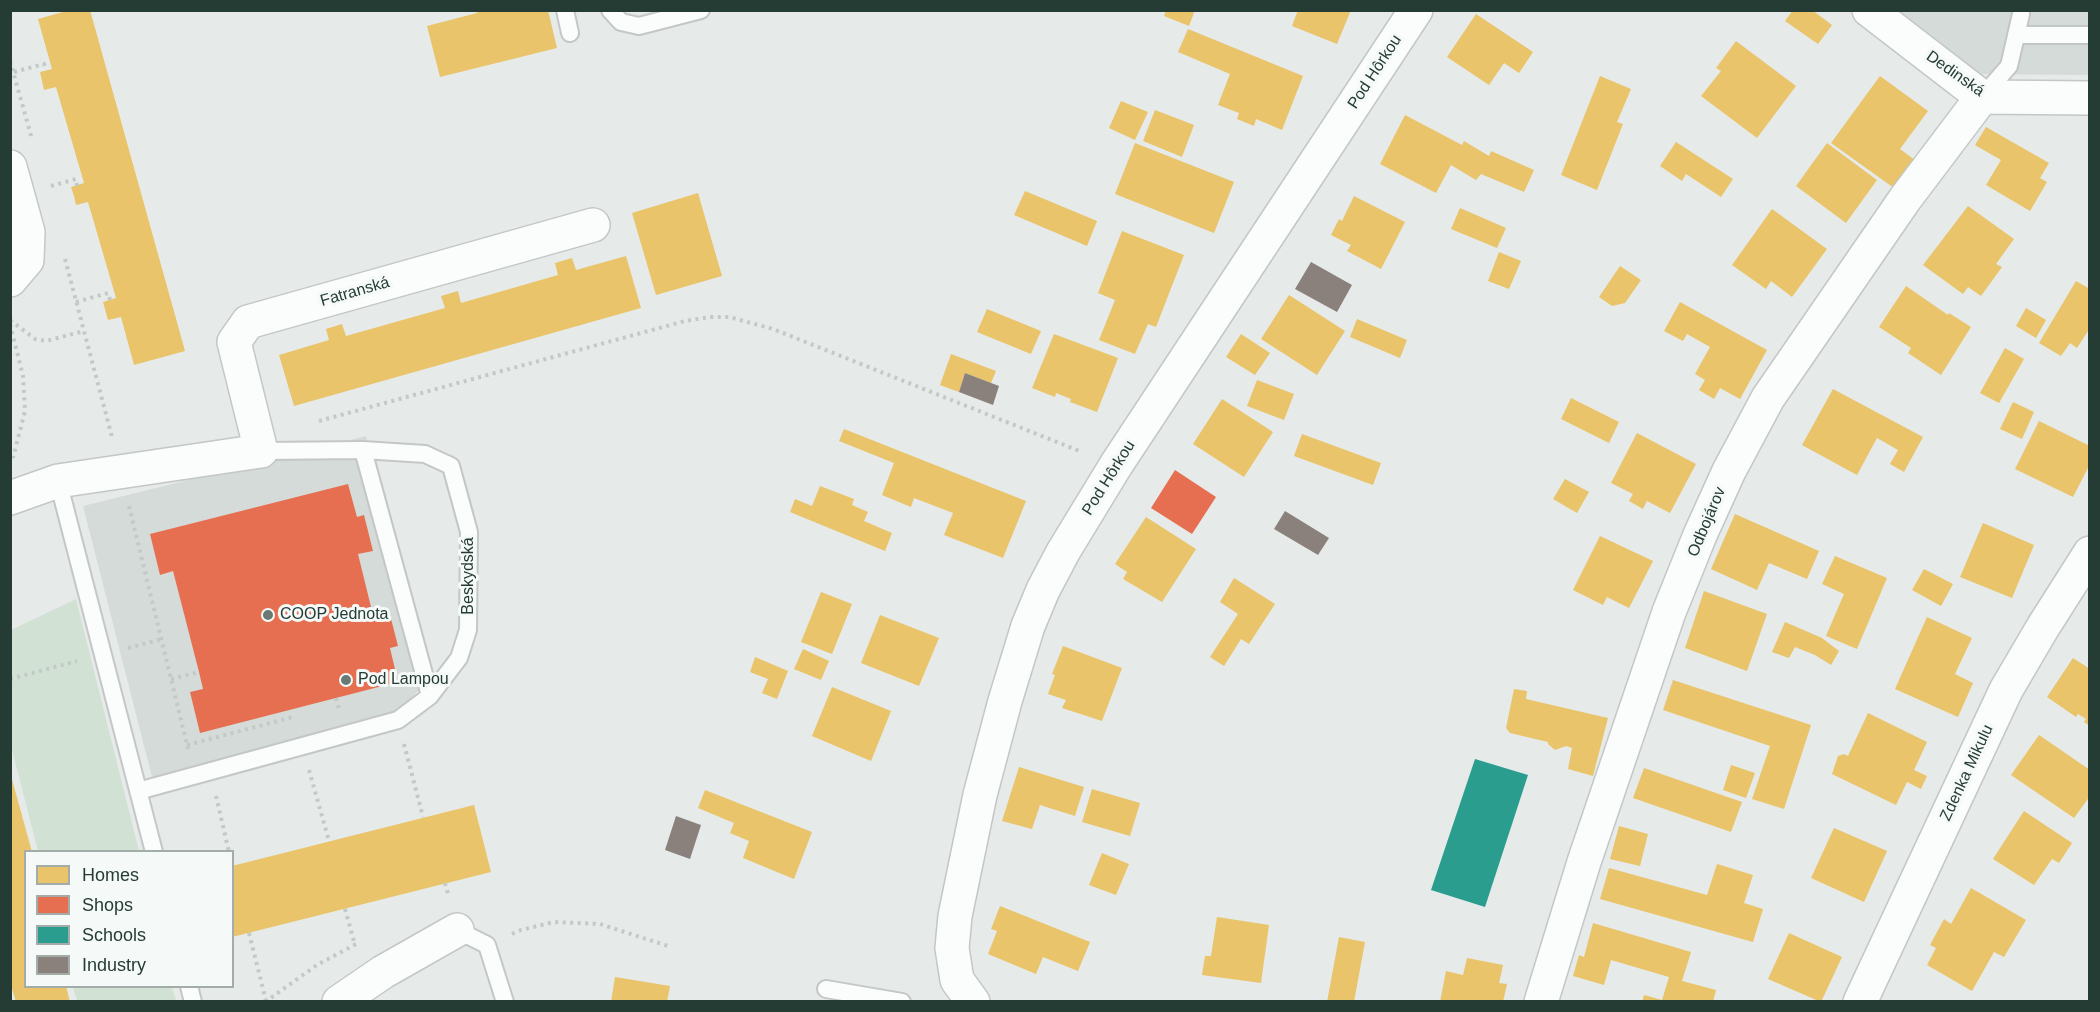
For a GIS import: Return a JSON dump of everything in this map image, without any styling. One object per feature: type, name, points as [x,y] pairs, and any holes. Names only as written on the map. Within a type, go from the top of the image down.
[{"type":"street","name":"Pod Hôrkou","points":[[973,1002],[957,980],[952,948],[955,916],[980,795],[1002,712],[1028,626],[1043,590],[1063,552],[1116,465],[1416,10]]},
{"type":"street","name":"Dedinská","points":[[1869,10],[1982,97],[2090,98]]},
{"type":"street","name":"Odbojárov","points":[[1541,1002],[1584,862],[1669,612],[1729,471],[1768,398],[1905,200],[1982,97]]},
{"type":"street","points":[[10,167],[28,232],[27,260],[10,280]]},
{"type":"street","name":"Fatranská","points":[[261,451],[234,342],[248,322],[593,225]]},
{"type":"street","name":"Beskydská","points":[[10,498],[58,481],[261,451]]},
{"type":"street","name":"Zdenka Mikulu","points":[[1860,1002],[2006,690],[2090,553]]},
{"type":"street","points":[[339,1002],[383,972],[457,930]]},
{"type":"lane","points":[[565,10],[570,33]]},
{"type":"lane","points":[[610,10],[621,22],[639,26],[701,10]]},
{"type":"lane","points":[[1982,97],[2009,66],[2021,14]]},
{"type":"lane","points":[[2016,35],[2090,35]]},
{"type":"lane","points":[[363,450],[430,696]]},
{"type":"lane","name":"Beskydská","points":[[138,791],[398,720],[430,696],[459,658],[468,630],[469,532],[451,466],[425,454],[363,450],[261,451]]},
{"type":"lane","points":[[58,481],[153,850]]},
{"type":"lane","points":[[457,930],[487,945],[505,1002]]},
{"type":"lane","points":[[826,989],[902,1002]]},
{"type":"path","points":[[10,61],[33,141]]},
{"type":"path","points":[[14,72],[45,64],[46,70]]},
{"type":"path","points":[[45,187],[76,179],[78,186]]},
{"type":"path","points":[[64,256],[121,472],[187,745],[202,774],[228,850]]},
{"type":"path","points":[[76,302],[108,293],[110,300]]},
{"type":"path","points":[[315,422],[685,321],[729,317],[773,328],[1116,465]]},
{"type":"path","points":[[10,322],[35,339],[46,341],[84,331]]},
{"type":"path","points":[[10,322],[23,376],[25,411],[13,460]]},
{"type":"path","points":[[10,679],[162,639]]},
{"type":"path","points":[[171,679],[199,672]]},
{"type":"path","points":[[187,745],[293,717]]},
{"type":"path","points":[[398,720],[423,818]]},
{"type":"path","points":[[303,747],[329,841]]},
{"type":"path","points":[[345,909],[355,945]]},
{"type":"path","points":[[521,930],[554,922],[600,924],[668,946]]},
{"type":"path","points":[[249,933],[266,1001]]},
{"type":"shaded area","points":[[1888,11],[2089,11],[2089,75],[1966,74]]},
{"type":"shaded area","points":[[366,436],[432,674],[399,713],[152,777],[83,506]]},
{"type":"green space","points":[[76,599],[139,850],[38,850],[11,746],[11,630]]},
{"type":"green space","points":[[73,988],[172,988],[176,1001],[77,1001]]},
{"type":"building: Homes","points":[[70,10],[90,10],[185,351],[134,365],[121,317],[108,320],[103,302],[116,298],[88,202],[76,205],[71,187],[84,183],[56,87],[44,90],[40,72],[52,69],[38,19]]},
{"type":"building: Homes","points":[[476,10],[548,10],[557,48],[440,77],[427,26],[477,13]]},
{"type":"building: Homes","points":[[1166,10],[1195,10],[1189,26],[1164,16]]},
{"type":"building: Homes","points":[[1298,10],[1351,10],[1337,44],[1292,26]]},
{"type":"building: Homes","points":[[1793,10],[1812,10],[1832,25],[1818,44],[1785,21]]},
{"type":"building: Homes","points":[[1476,14],[1533,52],[1519,73],[1504,63],[1489,85],[1447,57]]},
{"type":"building: Homes","points":[[1188,29],[1303,76],[1282,130],[1256,119],[1254,126],[1237,119],[1239,113],[1218,105],[1230,74],[1178,52]]},
{"type":"building: Homes","points":[[1736,41],[1796,86],[1757,138],[1701,96],[1721,71],[1716,68]]},
{"type":"building: Homes","points":[[1600,76],[1631,89],[1617,122],[1623,124],[1597,190],[1561,175]]},
{"type":"building: Homes","points":[[1880,76],[1928,111],[1900,149],[1915,160],[1894,188],[1831,143]]},
{"type":"building: Homes","points":[[1121,101],[1148,112],[1135,140],[1109,128]]},
{"type":"building: Homes","points":[[1155,110],[1194,125],[1182,157],[1143,141]]},
{"type":"building: Homes","points":[[1405,115],[1462,145],[1464,141],[1489,156],[1491,151],[1534,170],[1524,192],[1481,174],[1476,180],[1451,165],[1436,193],[1380,164]]},
{"type":"building: Homes","points":[[1986,127],[2049,163],[2040,178],[2047,182],[2030,211],[1986,185],[2001,160],[1975,145]]},
{"type":"building: Homes","points":[[1676,142],[1733,179],[1721,197],[1686,174],[1682,181],[1660,166]]},
{"type":"building: Homes","points":[[1135,143],[1234,182],[1214,233],[1115,194]]},
{"type":"building: Homes","points":[[1827,143],[1877,180],[1846,223],[1796,186]]},
{"type":"building: Homes","points":[[1025,191],[1097,221],[1087,246],[1014,215]]},
{"type":"building: Homes","points":[[698,193],[722,276],[656,295],[632,213]]},
{"type":"building: Homes","points":[[1354,196],[1405,222],[1381,269],[1347,251],[1351,245],[1331,235],[1339,219],[1342,221]]},
{"type":"building: Homes","points":[[1968,206],[2014,239],[1996,264],[2002,267],[1981,296],[1968,287],[1963,294],[1923,265]]},
{"type":"building: Homes","points":[[1460,208],[1506,228],[1497,248],[1451,229]]},
{"type":"building: Homes","points":[[1772,209],[1827,249],[1792,297],[1771,281],[1766,289],[1732,265]]},
{"type":"building: Homes","points":[[1122,231],[1184,255],[1156,327],[1148,324],[1135,354],[1099,340],[1115,300],[1098,293]]},
{"type":"building: Homes","points":[[1499,252],[1521,261],[1509,289],[1488,281]]},
{"type":"building: Homes","points":[[626,256],[641,308],[294,406],[279,355],[329,340],[326,329],[342,324],[346,336],[445,308],[441,296],[458,291],[461,303],[558,275],[555,263],[572,258],[576,270]]},
{"type":"building: Homes","points":[[1620,266],[1641,280],[1625,303],[1612,306],[1599,297]]},
{"type":"building: Homes","points":[[2076,281],[2090,289],[2090,328],[2077,348],[2070,343],[2061,356],[2039,343]]},
{"type":"building: Homes","points":[[1906,286],[1948,315],[1949,313],[1971,327],[1941,375],[1908,353],[1911,348],[1879,327]]},
{"type":"building: Homes","points":[[1289,295],[1345,331],[1317,375],[1261,339]]},
{"type":"building: Homes","points":[[1680,302],[1767,350],[1740,399],[1720,388],[1714,399],[1699,390],[1705,380],[1695,374],[1710,347],[1687,334],[1683,341],[1664,331]]},
{"type":"building: Homes","points":[[2026,308],[2046,320],[2036,338],[2016,326]]},
{"type":"building: Homes","points":[[987,309],[1041,331],[1031,354],[977,332]]},
{"type":"building: Homes","points":[[1357,319],[1407,340],[1400,358],[1350,337]]},
{"type":"building: Homes","points":[[1054,334],[1118,358],[1097,412],[1070,402],[1071,399],[1056,393],[1055,397],[1032,388]]},
{"type":"building: Homes","points":[[1241,334],[1270,353],[1255,375],[1226,357]]},
{"type":"building: Homes","points":[[2005,348],[2024,359],[1999,403],[1980,393]]},
{"type":"building: Homes","points":[[951,354],[996,371],[991,383],[965,373],[959,392],[940,385]]},
{"type":"building: Homes","points":[[1257,380],[1294,394],[1284,420],[1247,406]]},
{"type":"building: Homes","points":[[1833,389],[1923,437],[1904,472],[1890,464],[1898,450],[1877,438],[1857,475],[1802,445]]},
{"type":"building: Homes","points":[[1571,398],[1619,422],[1609,443],[1561,419]]},
{"type":"building: Homes","points":[[1222,399],[1273,432],[1244,477],[1193,444]]},
{"type":"building: Homes","points":[[2013,402],[2034,412],[2022,439],[2000,429]]},
{"type":"building: Homes","points":[[2039,421],[2090,446],[2090,464],[2073,497],[2015,469]]},
{"type":"building: Homes","points":[[844,429],[1026,501],[1003,558],[944,535],[953,513],[914,498],[911,507],[882,495],[894,463],[839,441]]},
{"type":"building: Homes","points":[[1637,433],[1696,464],[1670,513],[1647,501],[1643,509],[1629,501],[1633,494],[1611,483]]},
{"type":"building: Homes","points":[[1302,434],[1381,463],[1373,485],[1294,456]]},
{"type":"building: Homes","points":[[1565,479],[1589,492],[1577,513],[1553,499]]},
{"type":"building: Homes","points":[[820,486],[854,499],[852,505],[868,512],[864,521],[892,533],[885,551],[790,512],[795,499],[812,506]]},
{"type":"building: Homes","points":[[1735,514],[1819,551],[1807,579],[1769,563],[1757,590],[1711,569]]},
{"type":"building: Homes","points":[[1146,517],[1196,549],[1162,602],[1123,579],[1127,572],[1115,564]]},
{"type":"building: Homes","points":[[1983,523],[2034,545],[2012,598],[1960,577]]},
{"type":"building: Homes","points":[[1600,536],[1653,561],[1629,608],[1607,597],[1603,605],[1573,590]]},
{"type":"building: Homes","points":[[1835,556],[1887,578],[1857,649],[1826,636],[1844,594],[1822,584]]},
{"type":"building: Homes","points":[[1924,569],[1953,584],[1941,606],[1912,590]]},
{"type":"building: Homes","points":[[1234,578],[1275,604],[1249,644],[1241,639],[1224,666],[1210,657],[1238,614],[1220,602]]},
{"type":"building: Homes","points":[[1704,591],[1767,614],[1747,671],[1685,648]]},
{"type":"building: Homes","points":[[821,592],[852,604],[832,654],[801,642]]},
{"type":"building: Homes","points":[[880,615],[939,638],[919,686],[861,663]]},
{"type":"building: Homes","points":[[1927,617],[1972,638],[1955,674],[1973,683],[1958,717],[1895,689]]},
{"type":"building: Homes","points":[[1785,622],[1822,638],[1839,651],[1831,665],[1795,647],[1789,658],[1772,652]]},
{"type":"building: Homes","points":[[1063,646],[1122,668],[1102,721],[1062,708],[1066,700],[1048,694],[1055,675],[1052,674]]},
{"type":"building: Homes","points":[[803,649],[829,661],[821,680],[794,669]]},
{"type":"building: Homes","points":[[755,657],[788,671],[777,699],[762,693],[768,679],[750,672]]},
{"type":"building: Homes","points":[[2073,658],[2090,669],[2090,726],[2084,722],[2086,719],[2078,714],[2076,717],[2047,697]]},
{"type":"building: Homes","points":[[1673,680],[1811,725],[1784,809],[1752,799],[1770,746],[1663,710]]},
{"type":"building: Homes","points":[[832,687],[891,711],[871,761],[812,736]]},
{"type":"building: Homes","points":[[1514,689],[1527,691],[1526,699],[1608,718],[1593,776],[1568,769],[1572,748],[1566,746],[1555,750],[1548,742],[1510,733],[1506,728]]},
{"type":"building: Homes","points":[[1868,713],[1927,742],[1914,770],[1927,776],[1921,789],[1907,782],[1896,805],[1832,774],[1838,756],[1844,754],[1848,756]]},
{"type":"building: Homes","points":[[2039,735],[2090,770],[2090,796],[2074,818],[2011,775]]},
{"type":"building: Homes","points":[[1731,765],[1755,773],[1746,798],[1723,790]]},
{"type":"building: Homes","points":[[1019,767],[1084,787],[1075,816],[1040,805],[1032,829],[1002,821]]},
{"type":"building: Homes","points":[[1644,768],[1742,802],[1731,832],[1633,798]]},
{"type":"building: Homes","points":[[10,772],[31,850],[24,850],[24,988],[66,988],[70,1002],[16,1002],[10,982]]},
{"type":"building: Homes","points":[[1092,789],[1140,803],[1130,836],[1082,822]]},
{"type":"building: Homes","points":[[705,790],[812,832],[794,879],[743,858],[749,841],[730,833],[734,823],[698,808]]},
{"type":"building: Homes","points":[[474,805],[491,872],[234,936],[234,865]]},
{"type":"building: Homes","points":[[2024,811],[2072,843],[2059,863],[2052,859],[2034,885],[1993,859]]},
{"type":"building: Homes","points":[[1619,826],[1648,834],[1640,866],[1610,859]]},
{"type":"building: Homes","points":[[1834,828],[1887,851],[1864,902],[1811,878]]},
{"type":"building: Homes","points":[[1102,853],[1129,864],[1116,895],[1089,885]]},
{"type":"building: Homes","points":[[1717,864],[1753,875],[1744,903],[1763,909],[1753,942],[1600,899],[1609,868],[1707,895]]},
{"type":"building: Homes","points":[[1971,888],[2026,920],[2004,957],[1994,952],[1972,991],[1927,965],[1936,948],[1930,945],[1944,919],[1951,924]]},
{"type":"building: Homes","points":[[1000,906],[1090,942],[1078,971],[1043,957],[1036,974],[988,954],[997,931],[991,929]]},
{"type":"building: Homes","points":[[1217,917],[1269,925],[1261,983],[1202,975],[1205,956],[1211,956]]},
{"type":"building: Homes","points":[[1593,923],[1691,952],[1682,981],[1716,990],[1713,1002],[1642,1002],[1644,995],[1662,1000],[1669,977],[1611,960],[1604,985],[1573,976],[1579,955],[1584,957]]},
{"type":"building: Homes","points":[[1789,933],[1842,957],[1821,1002],[1768,979]]},
{"type":"building: Homes","points":[[1339,937],[1365,942],[1354,1002],[1327,1002]]},
{"type":"building: Homes","points":[[1467,958],[1503,965],[1499,983],[1507,984],[1503,1002],[1440,1002],[1446,971],[1463,975]]},
{"type":"building: Homes","points":[[615,977],[670,986],[667,1002],[611,1002]]},
{"type":"building: Shops","points":[[1175,470],[1216,497],[1192,534],[1151,508]]},
{"type":"building: Shops","points":[[348,484],[357,517],[364,515],[373,551],[358,554],[373,615],[389,611],[398,646],[390,648],[398,682],[200,733],[190,692],[203,689],[199,672],[173,571],[160,575],[150,534]]},
{"type":"building: Schools","points":[[1475,759],[1528,775],[1485,907],[1431,890]]},
{"type":"building: Industry","points":[[1311,262],[1352,285],[1337,312],[1295,289]]},
{"type":"building: Industry","points":[[965,373],[999,386],[993,405],[959,392]]},
{"type":"building: Industry","points":[[1285,511],[1329,538],[1318,555],[1274,529]]},
{"type":"building: Industry","points":[[676,816],[701,825],[690,859],[665,850]]},
{"type":"place","name":"COOP Jednota","points":[[268,615]]},
{"type":"place","name":"Pod Lampou","points":[[346,680]]}]
